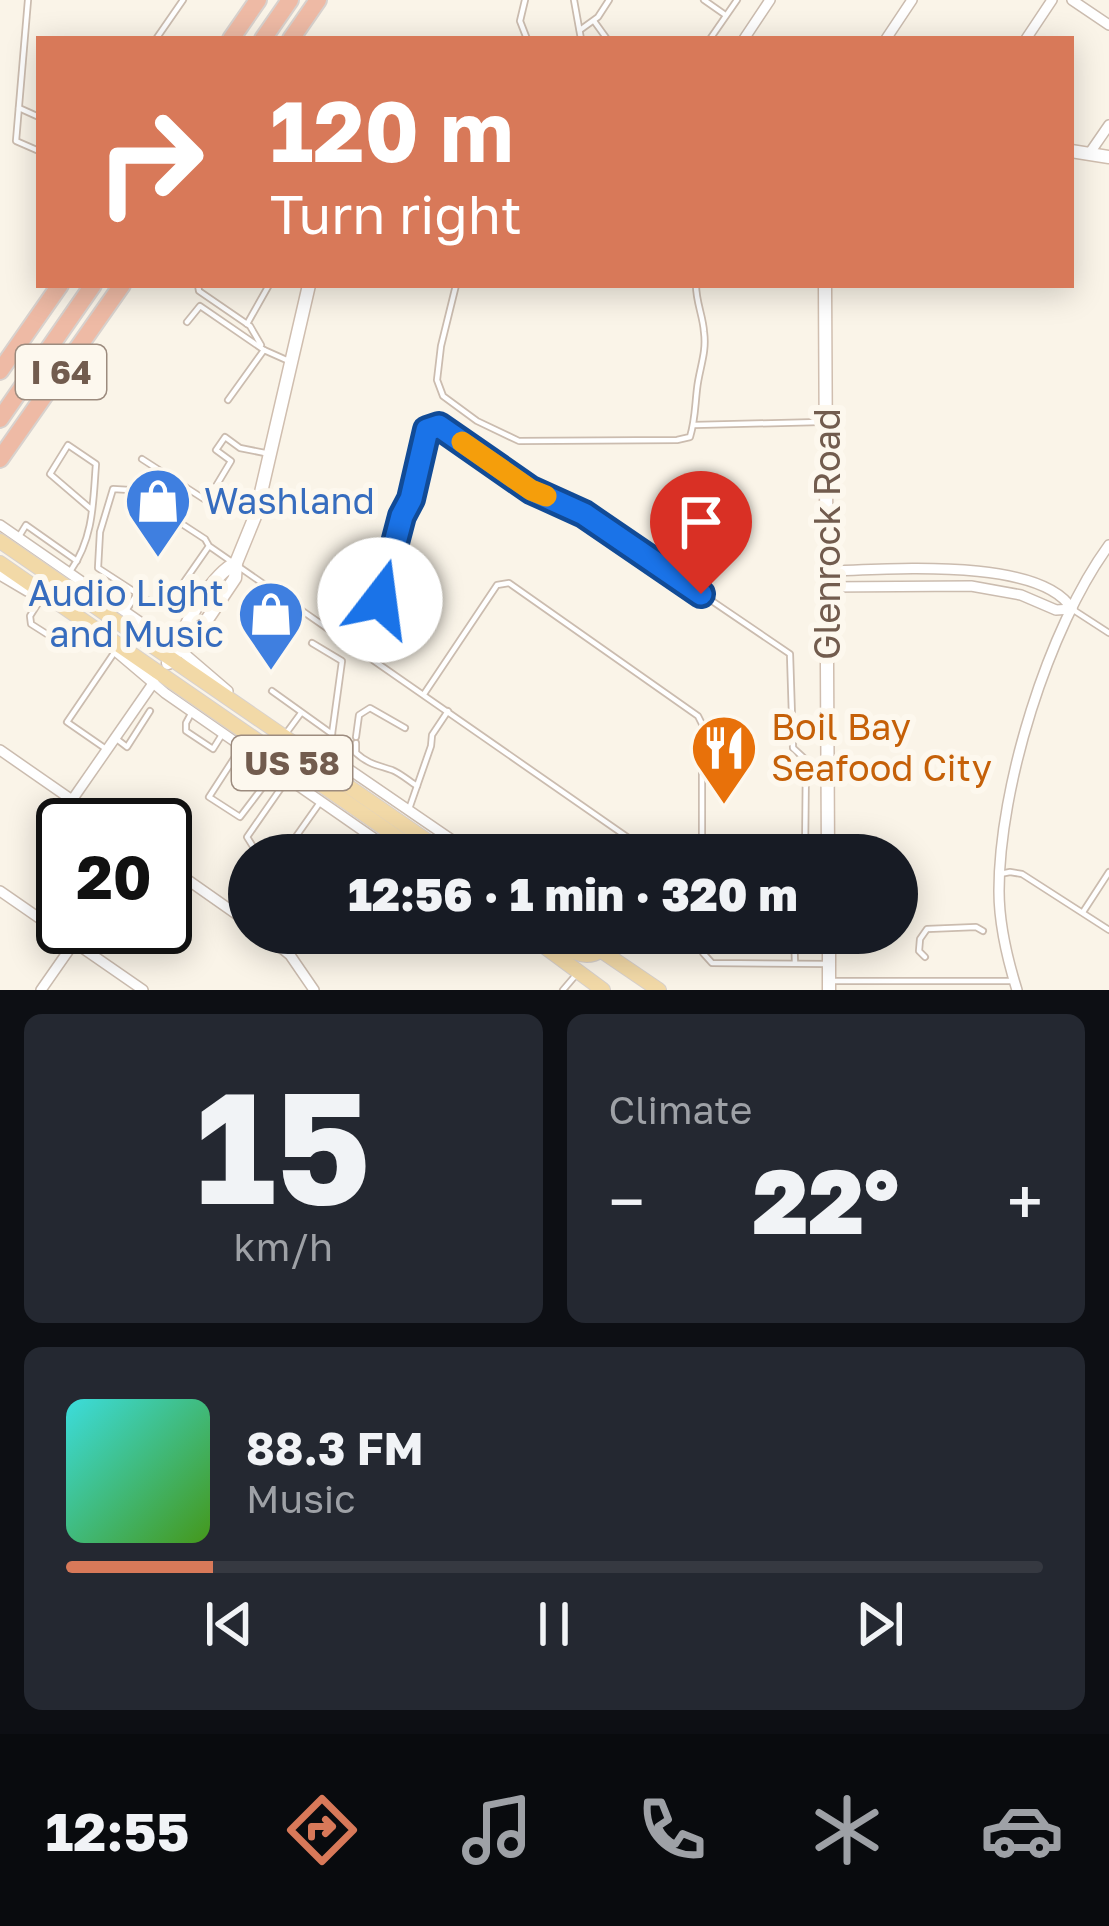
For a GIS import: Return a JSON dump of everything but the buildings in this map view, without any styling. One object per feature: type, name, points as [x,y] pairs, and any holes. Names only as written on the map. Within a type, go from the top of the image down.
[{"type":"highway","points":[[233,36],[258,0]]},
{"type":"highway","points":[[265,36],[290,0]]},
{"type":"highway","points":[[293,36],[318,0]]},
{"type":"highway","name":"I 64","points":[[0,371],[58,288]]},
{"type":"highway","points":[[0,419],[91,288]]},
{"type":"highway","name":"I 64","points":[[0,459],[120,288]]},
{"type":"main road","name":"US 58","points":[[0,541],[174,654],[418,834]]},
{"type":"main road","name":"US 58","points":[[0,563],[79,617],[156,679],[391,834]]},
{"type":"main road","points":[[550,954],[603,990]]},
{"type":"main road","points":[[610,954],[659,990]]},
{"type":"street","points":[[746,36],[770,0]]},
{"type":"street","points":[[888,36],[912,0]]},
{"type":"street","points":[[1028,36],[1052,0]]},
{"type":"street","points":[[1072,0],[1109,25]]},
{"type":"street","points":[[1089,154],[1109,124]]},
{"type":"street","points":[[1074,152],[1109,158]]},
{"type":"street","points":[[73,798],[174,654],[196,636],[233,582],[256,514],[308,288]]},
{"type":"street","name":"Glenrock Road","points":[[825,288],[828,834]]},
{"type":"street","points":[[0,525],[65,579],[125,612],[174,654]]},
{"type":"street","points":[[1016,986],[1003,931],[1000,874],[1010,792],[1048,663],[1109,545]]},
{"type":"street","points":[[827,571],[981,571],[1060,594],[1072,609]]},
{"type":"street","points":[[0,575],[27,591],[44,593]]},
{"type":"street","points":[[827,586],[971,586],[1021,595],[1056,610],[1072,609]]},
{"type":"street","points":[[79,617],[114,653],[156,679],[192,712],[362,834]]},
{"type":"street","points":[[288,739],[326,756],[445,834]]},
{"type":"street","points":[[0,750],[69,798]]},
{"type":"street","points":[[192,883],[228,908]]},
{"type":"street","points":[[0,891],[36,916]]},
{"type":"street","points":[[41,990],[66,954]]},
{"type":"street","points":[[90,954],[142,990]]},
{"type":"street","points":[[289,954],[314,990]]},
{"type":"street","points":[[829,954],[829,986]]},
{"type":"lane","points":[[28,0],[16,141],[36,151]]},
{"type":"lane","points":[[158,36],[183,0]]},
{"type":"lane","points":[[525,0],[520,22],[526,36]]},
{"type":"lane","points":[[574,0],[581,36]]},
{"type":"lane","points":[[582,36],[609,0]]},
{"type":"lane","points":[[704,0],[727,15]]},
{"type":"lane","points":[[712,36],[737,0]]},
{"type":"lane","points":[[594,21],[606,36]]},
{"type":"lane","points":[[19,108],[36,116]]},
{"type":"lane","points":[[199,288],[247,324],[264,350]]},
{"type":"lane","points":[[247,324],[267,288]]},
{"type":"lane","points":[[455,288],[437,380],[443,396],[476,421],[519,441],[690,437],[705,355],[696,288]]},
{"type":"lane","points":[[188,322],[200,306],[264,350],[291,362]]},
{"type":"lane","points":[[228,400],[264,350]]},
{"type":"lane","points":[[694,424],[826,422]]},
{"type":"lane","points":[[366,654],[427,430],[439,426],[531,490],[584,514],[790,654],[794,748],[806,760],[806,834]]},
{"type":"lane","points":[[231,460],[216,450],[225,437],[240,448],[270,454]]},
{"type":"lane","points":[[65,579],[84,548],[92,510],[96,464],[68,445],[50,474],[92,510]]},
{"type":"lane","points":[[142,459],[207,502],[240,448]]},
{"type":"lane","points":[[209,546],[170,602],[158,607],[98,568],[100,532],[113,489],[130,490],[623,834]]},
{"type":"lane","points":[[18,538],[26,525],[77,561]]},
{"type":"lane","points":[[84,548],[99,552]]},
{"type":"lane","points":[[925,570],[925,586]]},
{"type":"lane","points":[[424,694],[497,586],[509,583],[698,716],[702,724],[702,834]]},
{"type":"lane","points":[[44,593],[29,616],[32,624],[62,640],[79,617]]},
{"type":"lane","points":[[125,612],[137,594]]},
{"type":"lane","points":[[1072,609],[1106,629]]},
{"type":"lane","points":[[326,756],[347,641]]},
{"type":"lane","points":[[312,643],[342,661]]},
{"type":"lane","points":[[106,748],[67,722],[114,653]]},
{"type":"lane","points":[[272,691],[332,734]]},
{"type":"lane","points":[[405,728],[370,708],[359,715],[356,753],[417,787]]},
{"type":"lane","points":[[114,737],[127,747],[150,711]]},
{"type":"lane","points":[[410,809],[432,735],[448,711]]},
{"type":"lane","points":[[192,712],[186,731],[213,749],[223,733]]},
{"type":"lane","points":[[288,739],[302,713]]},
{"type":"lane","points":[[242,746],[208,796],[240,817],[276,770]]},
{"type":"lane","points":[[249,834],[288,778]]},
{"type":"lane","points":[[298,834],[321,801]]},
{"type":"lane","points":[[1082,913],[1109,872]]},
{"type":"lane","points":[[1000,874],[1022,874],[1109,930]]},
{"type":"lane","points":[[925,957],[919,951],[927,928],[976,927],[983,931]]},
{"type":"lane","points":[[704,954],[712,963],[829,964]]},
{"type":"lane","points":[[795,954],[795,964]]},
{"type":"lane","points":[[563,990],[577,972]]},
{"type":"lane","points":[[829,986],[1016,986]]},
{"type":"slow traffic","points":[[462,442],[546,496]]},
{"type":"place","name":"Washland","points":[[158,560]]},
{"type":"place","name":"Audio Light and Music","points":[[271,673]]},
{"type":"place","name":"Boil Bay Seafood City","points":[[724,807]]},
{"type":"route","points":[[380,600],[427,430],[439,426],[531,490],[584,514],[701,594]]}]
